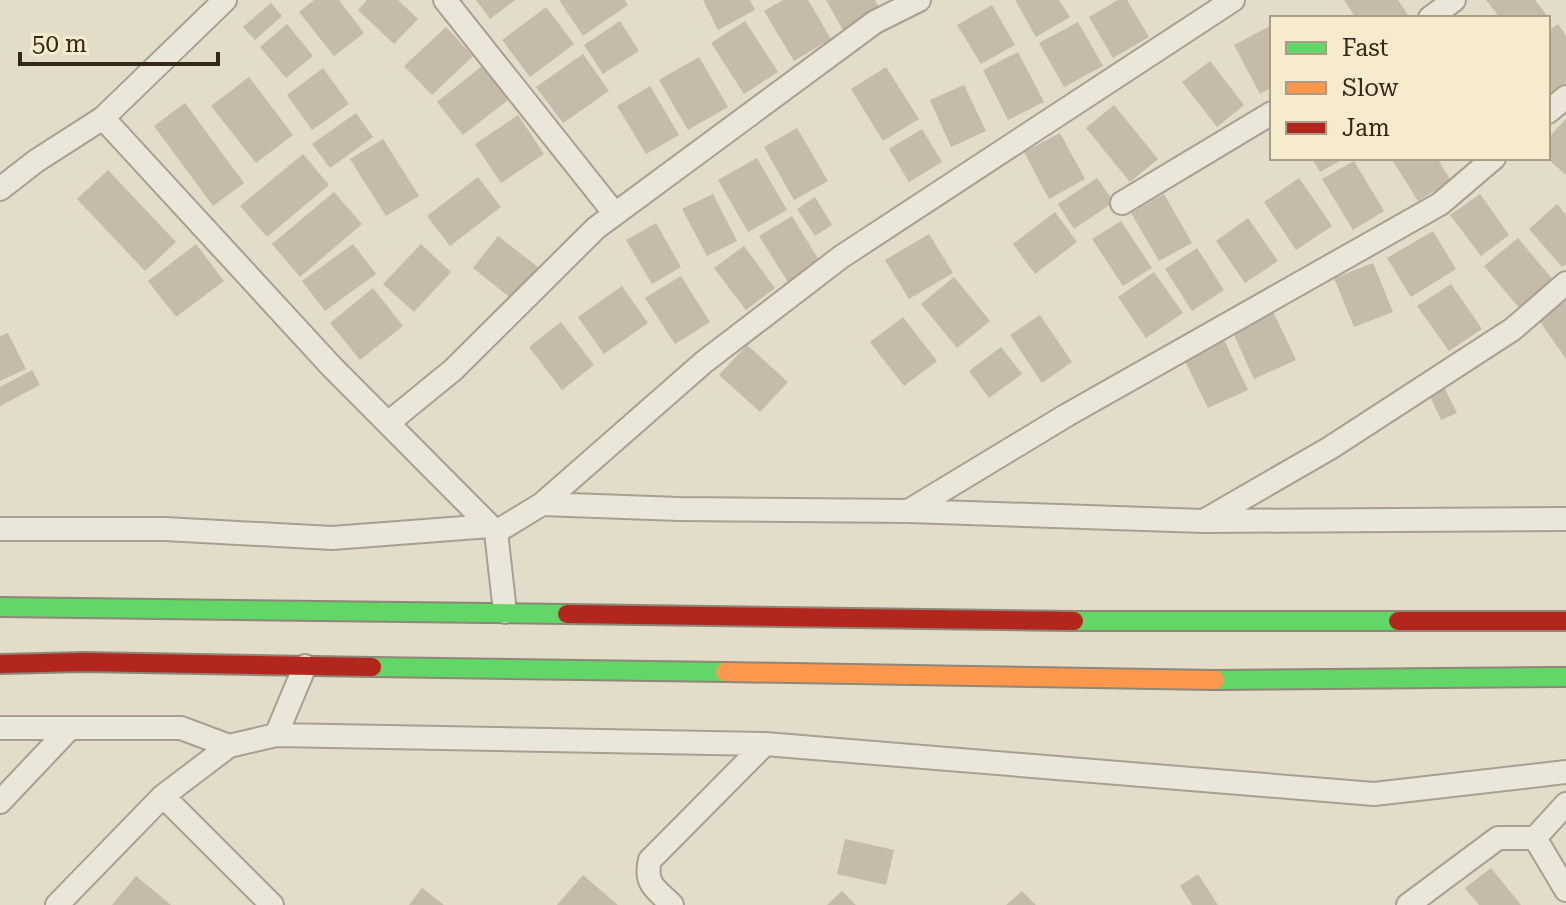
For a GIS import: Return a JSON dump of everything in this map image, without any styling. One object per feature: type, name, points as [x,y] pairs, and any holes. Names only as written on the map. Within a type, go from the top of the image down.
[{"type":"highway","points":[[0,607],[1076,621],[1566,621]]},
{"type":"highway","points":[[0,664],[1207,680],[1566,677]]},
{"type":"street","points":[[0,189],[36,161],[103,118],[225,0]]},
{"type":"street","points":[[445,0],[615,214]]},
{"type":"street","points":[[0,529],[165,529],[332,538],[493,529],[542,504],[704,362],[841,257],[1233,0]]},
{"type":"street","points":[[1433,16],[1454,0]]},
{"type":"street","points":[[388,423],[453,370],[596,228],[875,22],[912,1]]},
{"type":"street","points":[[1550,110],[1566,97]]},
{"type":"street","points":[[1122,203],[1270,114]]},
{"type":"street","points":[[103,118],[332,367],[493,529],[505,612]]},
{"type":"street","points":[[909,511],[1067,415],[1440,204],[1492,160]]},
{"type":"street","points":[[1204,521],[1330,448],[1500,338],[1566,283]]},
{"type":"street","points":[[542,504],[909,511],[1204,521],[1566,519]]},
{"type":"street","points":[[276,735],[305,666]]},
{"type":"street","points":[[0,728],[181,728],[229,746]]},
{"type":"street","points":[[0,802],[70,728]]},
{"type":"street","points":[[57,905],[163,796],[229,746],[276,735],[765,744],[1374,794],[1566,772]]},
{"type":"street","points":[[672,905],[651,884],[647,874],[650,860],[765,744]]},
{"type":"street","points":[[163,796],[272,905]]},
{"type":"street","points":[[1408,905],[1498,838],[1535,838],[1566,804]]},
{"type":"street","points":[[1535,838],[1566,890]]},
{"type":"building","points":[[314,0],[339,0],[364,33],[334,56],[299,12]]},
{"type":"building","points":[[367,0],[398,0],[418,19],[394,44],[358,10]]},
{"type":"building","points":[[476,0],[515,0],[490,19]]},
{"type":"building","points":[[559,0],[625,0],[628,5],[583,36]]},
{"type":"building","points":[[703,0],[750,0],[755,10],[718,30]]},
{"type":"building","points":[[783,0],[808,0],[831,39],[794,61],[764,11]]},
{"type":"building","points":[[826,0],[875,0],[880,9],[843,30]]},
{"type":"building","points":[[1015,0],[1059,0],[1070,17],[1036,37]]},
{"type":"building","points":[[1118,0],[1127,0],[1149,37],[1113,58],[1089,17]]},
{"type":"building","points":[[1344,0],[1398,0],[1409,16],[1355,16]]},
{"type":"building","points":[[1486,0],[1535,0],[1547,16],[1498,16]]},
{"type":"building","points":[[271,3],[282,16],[255,40],[243,27]]},
{"type":"building","points":[[992,5],[1015,45],[981,64],[957,25]]},
{"type":"building","points":[[546,7],[574,44],[530,77],[502,40]]},
{"type":"building","points":[[620,21],[639,51],[603,74],[584,45]]},
{"type":"building","points":[[745,21],[778,72],[744,94],[711,43]]},
{"type":"building","points":[[1078,22],[1103,66],[1064,87],[1039,43]]},
{"type":"building","points":[[287,24],[313,56],[286,78],[260,47]]},
{"type":"building","points":[[1558,24],[1566,36],[1566,83],[1551,93],[1550,92],[1550,30]]},
{"type":"building","points":[[1270,26],[1270,88],[1260,94],[1234,45]]},
{"type":"building","points":[[446,27],[473,56],[432,95],[404,66]]},
{"type":"building","points":[[1018,52],[1044,102],[1008,120],[983,70]]},
{"type":"building","points":[[583,54],[609,91],[563,123],[536,87]]},
{"type":"building","points":[[699,57],[728,107],[688,130],[659,80]]},
{"type":"building","points":[[1210,61],[1244,105],[1217,127],[1182,82]]},
{"type":"building","points":[[482,66],[508,100],[463,135],[437,102]]},
{"type":"building","points":[[886,67],[919,119],[883,141],[851,89]]},
{"type":"building","points":[[323,68],[349,104],[312,130],[287,95]]},
{"type":"building","points":[[249,77],[293,135],[256,163],[211,106]]},
{"type":"building","points":[[964,85],[986,131],[951,147],[930,100]]},
{"type":"building","points":[[650,86],[679,135],[646,154],[617,106]]},
{"type":"building","points":[[185,103],[244,183],[213,206],[154,126]]},
{"type":"building","points":[[1114,105],[1158,159],[1130,182],[1086,128]]},
{"type":"building","points":[[356,113],[373,137],[330,168],[312,144]]},
{"type":"building","points":[[518,115],[544,154],[501,183],[475,144]]},
{"type":"building","points":[[1566,119],[1566,175],[1549,160],[1550,136]]},
{"type":"building","points":[[797,128],[828,181],[794,200],[764,147]]},
{"type":"building","points":[[922,129],[942,162],[909,182],[889,149]]},
{"type":"building","points":[[1060,133],[1085,179],[1049,199],[1024,152]]},
{"type":"building","points":[[383,139],[419,196],[386,216],[350,159]]},
{"type":"building","points":[[303,154],[329,185],[267,237],[240,206]]},
{"type":"building","points":[[757,158],[787,210],[748,232],[718,180]]},
{"type":"building","points":[[1313,160],[1341,160],[1320,172]]},
{"type":"building","points":[[1392,160],[1438,160],[1451,181],[1418,201]]},
{"type":"building","points":[[1354,161],[1384,211],[1353,230],[1322,179]]},
{"type":"building","points":[[108,170],[176,242],[145,271],[77,199]]},
{"type":"building","points":[[478,177],[501,207],[450,246],[427,216]]},
{"type":"building","points":[[1097,178],[1114,202],[1074,229],[1058,204]]},
{"type":"building","points":[[1299,178],[1332,226],[1296,250],[1264,202]]},
{"type":"building","points":[[334,192],[362,224],[300,277],[272,244]]},
{"type":"building","points":[[713,194],[737,241],[707,256],[682,209]]},
{"type":"building","points":[[1164,194],[1192,243],[1159,261],[1131,213]]},
{"type":"building","points":[[1480,194],[1509,235],[1481,256],[1450,215]]},
{"type":"building","points":[[815,197],[832,225],[815,236],[797,209]]},
{"type":"building","points":[[1557,204],[1566,215],[1566,264],[1562,267],[1529,229]]},
{"type":"building","points":[[1055,212],[1077,242],[1035,274],[1013,244]]},
{"type":"building","points":[[792,216],[820,262],[788,282],[759,236]]},
{"type":"building","points":[[1248,218],[1278,261],[1245,283],[1216,241]]},
{"type":"building","points":[[1121,221],[1152,268],[1123,286],[1092,239]]},
{"type":"building","points":[[656,223],[681,267],[652,284],[626,240]]},
{"type":"building","points":[[1433,231],[1456,269],[1411,297],[1387,258]]},
{"type":"building","points":[[929,234],[953,273],[909,299],[885,260]]},
{"type":"building","points":[[498,236],[543,271],[517,303],[473,268]]},
{"type":"building","points":[[1518,238],[1554,281],[1520,309],[1484,266]]},
{"type":"building","points":[[196,244],[224,281],[176,317],[148,281]]},
{"type":"building","points":[[353,244],[376,274],[325,311],[302,281]]},
{"type":"building","points":[[421,244],[451,272],[414,312],[383,284]]},
{"type":"building","points":[[744,246],[775,288],[746,310],[714,268]]},
{"type":"building","points":[[1197,248],[1224,290],[1192,311],[1165,269]]},
{"type":"building","points":[[1373,263],[1393,312],[1354,327],[1334,278]]},
{"type":"building","points":[[1154,272],[1183,313],[1146,338],[1118,297]]},
{"type":"building","points":[[681,276],[710,322],[675,344],[645,298]]},
{"type":"building","points":[[954,277],[990,321],[957,348],[921,304]]},
{"type":"building","points":[[1451,284],[1482,329],[1449,351],[1417,306]]},
{"type":"building","points":[[622,286],[648,323],[604,354],[578,317]]},
{"type":"building","points":[[373,288],[403,326],[360,360],[330,323]]},
{"type":"building","points":[[1566,301],[1566,359],[1539,320]]},
{"type":"building","points":[[1271,307],[1296,360],[1254,379],[1230,326]]},
{"type":"building","points":[[1040,315],[1072,362],[1042,383],[1010,335]]},
{"type":"building","points":[[903,317],[937,361],[904,386],[870,342]]},
{"type":"building","points":[[561,322],[594,365],[562,390],[529,347]]},
{"type":"building","points":[[8,333],[26,369],[0,381],[0,336]]},
{"type":"building","points":[[1223,338],[1248,390],[1208,408],[1183,357]]},
{"type":"building","points":[[747,345],[788,382],[760,412],[719,375]]},
{"type":"building","points":[[1001,347],[1022,374],[989,398],[969,371]]},
{"type":"building","points":[[32,370],[40,385],[0,406],[0,387]]},
{"type":"building","points":[[1444,387],[1457,413],[1441,420],[1429,394]]},
{"type":"building","points":[[845,839],[894,850],[886,885],[837,874]]},
{"type":"building","points":[[1491,868],[1521,905],[1479,905],[1465,888]]},
{"type":"building","points":[[1198,874],[1218,905],[1192,905],[1180,886]]},
{"type":"building","points":[[583,875],[618,905],[557,905]]},
{"type":"building","points":[[136,876],[171,905],[112,905]]},
{"type":"building","points":[[422,888],[444,905],[409,905]]},
{"type":"building","points":[[842,891],[856,905],[827,905]]},
{"type":"building","points":[[1022,891],[1036,905],[1006,905]]},
{"type":"traffic: fast","points":[[0,607],[567,614]]},
{"type":"traffic: fast","points":[[1074,621],[1398,621]]},
{"type":"traffic: fast","points":[[372,667],[725,672]]},
{"type":"traffic: fast","points":[[1215,680],[1566,677]]},
{"type":"traffic: slow","points":[[725,672],[1215,680]]},
{"type":"traffic: jam","points":[[567,614],[1074,621]]},
{"type":"traffic: jam","points":[[1398,621],[1566,621]]},
{"type":"traffic: jam","points":[[0,664],[84,662],[372,667]]}]
